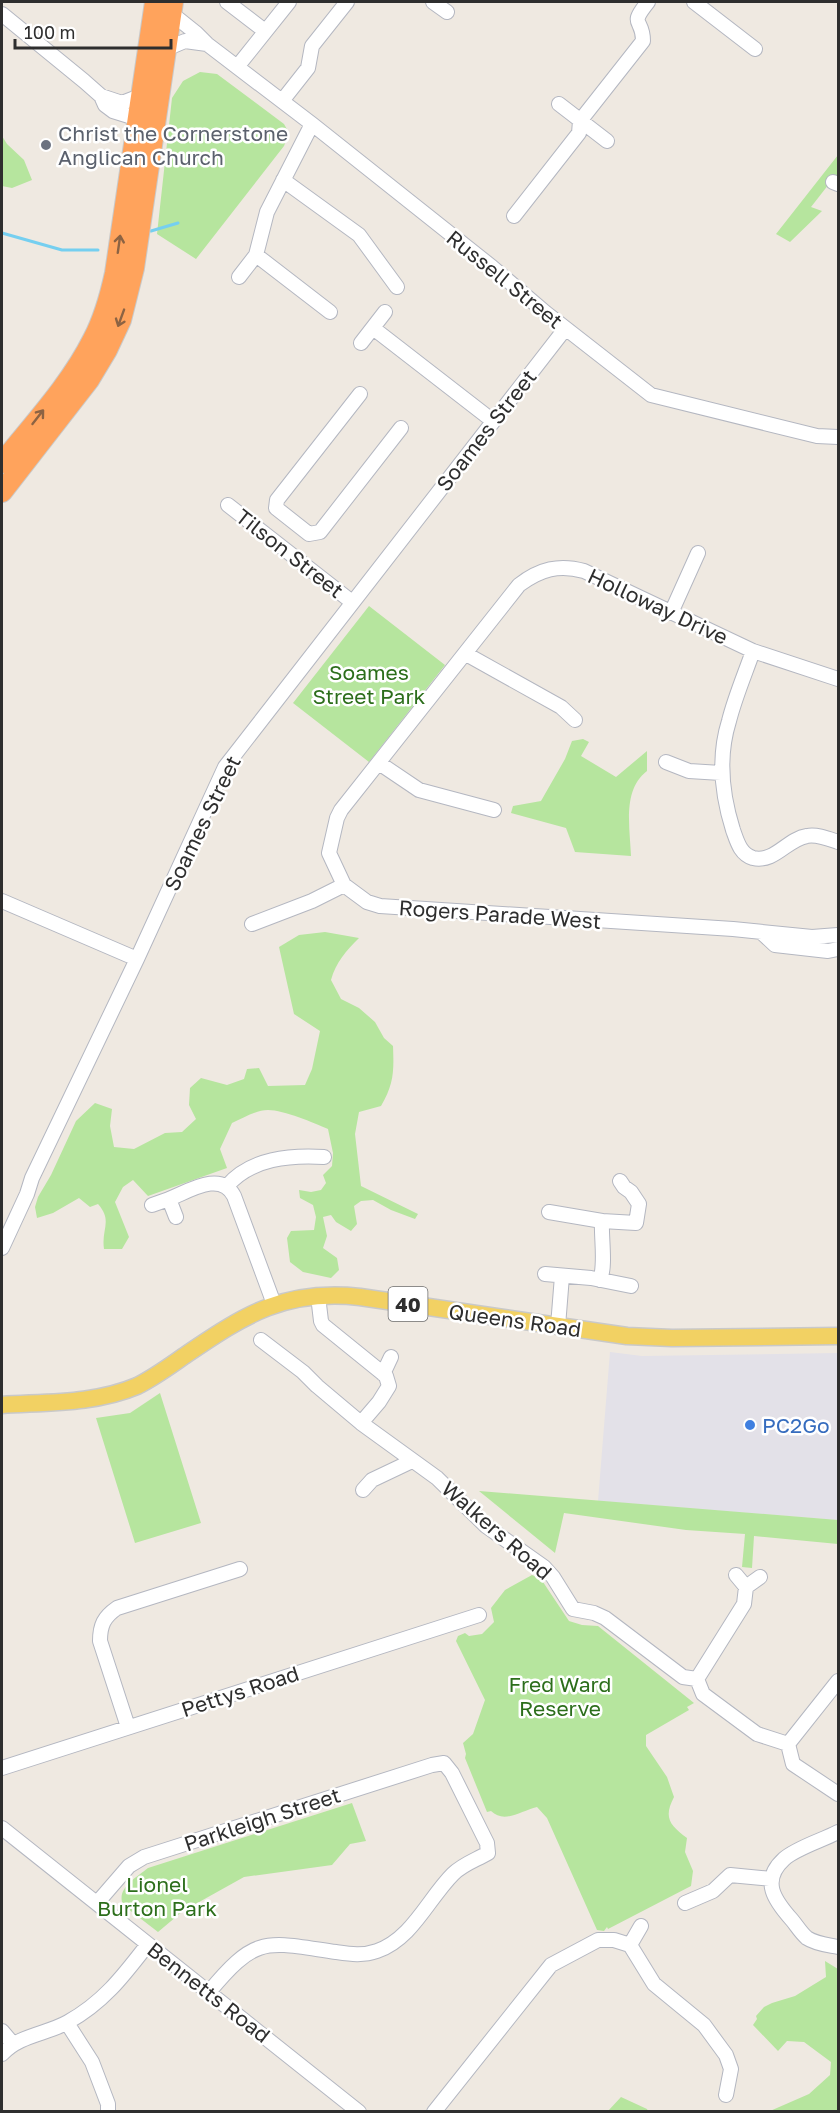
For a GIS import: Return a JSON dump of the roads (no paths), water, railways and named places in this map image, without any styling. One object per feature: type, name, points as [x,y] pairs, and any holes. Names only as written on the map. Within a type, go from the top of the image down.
[{"type":"highway","points":[[4,483],[89,380],[121,320],[134,268],[146,102],[166,49],[166,5]]},
{"type":"highway","points":[[2,463],[86,353],[111,293],[166,5]]},
{"type":"main road","name":"Queens Road","points":[[2,1405],[87,1399],[123,1391],[152,1377],[245,1316],[274,1304],[318,1296],[360,1297],[650,1338],[838,1336]]},
{"type":"street","points":[[227,2],[265,31]]},
{"type":"street","points":[[237,66],[289,2]]},
{"type":"street","points":[[282,101],[308,68],[312,46],[346,2]]},
{"type":"street","points":[[434,2],[447,12]]},
{"type":"street","points":[[514,216],[579,133],[580,121],[643,41],[637,16],[648,2]]},
{"type":"street","points":[[694,2],[755,49]]},
{"type":"street","name":"Russell Street","points":[[166,5],[207,44],[312,124],[565,329],[651,395],[817,436],[838,437]]},
{"type":"street","points":[[2,14],[101,96],[105,105],[116,113],[129,116],[146,102]]},
{"type":"street","points":[[166,49],[185,41],[207,44]]},
{"type":"street","points":[[559,104],[607,141]]},
{"type":"street","points":[[239,277],[256,255],[267,212],[312,124]]},
{"type":"street","points":[[283,180],[359,235],[398,287]]},
{"type":"street","points":[[256,255],[330,312]]},
{"type":"street","points":[[361,343],[386,312]]},
{"type":"street","points":[[373,328],[493,421]]},
{"type":"street","name":"Soames Street","points":[[2,1248],[32,1178],[137,959],[225,767],[565,329]]},
{"type":"street","points":[[360,394],[277,500],[276,508],[309,534],[320,532],[401,428]]},
{"type":"street","points":[[838,437],[838,450]]},
{"type":"street","name":"Tilson Street","points":[[228,505],[352,602]]},
{"type":"street","points":[[671,613],[699,554]]},
{"type":"street","name":"Holloway Drive","points":[[344,885],[329,853],[336,818],[519,585],[533,574],[546,569],[571,567],[584,571],[753,651],[838,678]]},
{"type":"street","points":[[753,651],[728,723],[722,773],[730,822],[738,847],[747,856],[756,859],[770,857],[797,839],[807,836],[838,842]]},
{"type":"street","points":[[466,654],[561,707],[575,720]]},
{"type":"street","points":[[666,762],[689,771],[722,773]]},
{"type":"street","points":[[379,763],[418,790],[494,810]]},
{"type":"street","points":[[252,924],[312,901],[344,885]]},
{"type":"street","name":"Rogers Parade West","points":[[344,885],[367,902],[380,906],[824,937],[838,935]]},
{"type":"street","points":[[2,901],[137,959]]},
{"type":"street","name":"Rogers Parade West","points":[[761,932],[775,945],[828,951],[838,949]]},
{"type":"street","points":[[227,1186],[241,1172],[271,1161],[292,1156],[324,1157]]},
{"type":"street","points":[[549,1212],[602,1221],[636,1223],[639,1204],[620,1181]]},
{"type":"street","points":[[152,1205],[212,1183],[222,1183],[227,1186],[234,1196],[274,1304]]},
{"type":"street","points":[[169,1199],[176,1217]]},
{"type":"street","points":[[600,1281],[602,1221]]},
{"type":"street","points":[[545,1274],[631,1286]]},
{"type":"street","points":[[558,1326],[562,1276]]},
{"type":"street","points":[[318,1296],[323,1325],[386,1376],[389,1386],[362,1424]]},
{"type":"street","name":"Walkers Road","points":[[261,1340],[303,1372],[362,1424],[437,1478],[486,1526],[544,1567],[554,1577],[573,1609],[594,1613],[605,1618],[682,1677],[697,1679]]},
{"type":"street","points":[[383,1374],[391,1357]]},
{"type":"street","points":[[363,1490],[372,1480],[412,1461]]},
{"type":"street","points":[[128,1727],[100,1641],[100,1627],[107,1615],[117,1608],[240,1569]]},
{"type":"street","points":[[736,1575],[746,1587],[744,1604],[697,1679],[703,1694],[757,1734],[788,1744]]},
{"type":"street","points":[[746,1587],[760,1577]]},
{"type":"street","name":"Pettys Road","points":[[2,1768],[480,1615]]},
{"type":"street","points":[[788,1744],[838,1681]]},
{"type":"street","points":[[788,1744],[793,1764],[838,1794]]},
{"type":"street","name":"Parkleigh Street","points":[[97,1904],[129,1866],[144,1857],[444,1763],[452,1773],[487,1843],[488,1853],[466,1863],[453,1873],[402,1936],[388,1947],[374,1952],[356,1954],[285,1944],[260,1946],[242,1956],[209,1992]]},
{"type":"street","name":"Bennetts Road","points":[[2,1828],[359,2112]]},
{"type":"street","points":[[838,1832],[785,1858],[776,1869],[772,1879],[776,1901],[807,1937],[820,1944],[838,1947]]},
{"type":"street","points":[[685,1903],[713,1891],[730,1875],[772,1879]]},
{"type":"street","points":[[630,1945],[641,1926]]},
{"type":"street","points":[[434,2112],[551,1965],[598,1940],[614,1940],[630,1945],[654,1983],[704,2025],[726,2055],[730,2069],[726,2095]]},
{"type":"street","points":[[2,2054],[13,2044],[67,2023],[109,1993],[148,1944]]},
{"type":"street","points":[[67,2023],[92,2062],[108,2104],[108,2112]]},
{"type":"street","points":[[2,2031],[13,2044]]},
{"type":"waterway","points":[[151,231],[178,223]]},
{"type":"waterway","points":[[2,233],[62,250],[98,250]]},
{"type":"place","name":"Christ the Cornerstone Anglican Church","points":[[46,145]]},
{"type":"place","name":"PC2Go","points":[[750,1425]]},
{"type":"park label","name":"Soames Street Park","points":[[369,684]]},
{"type":"park label","name":"Fred Ward Reserve","points":[[560,1696]]},
{"type":"park label","name":"Lionel Burton Park","points":[[157,1896]]}]
